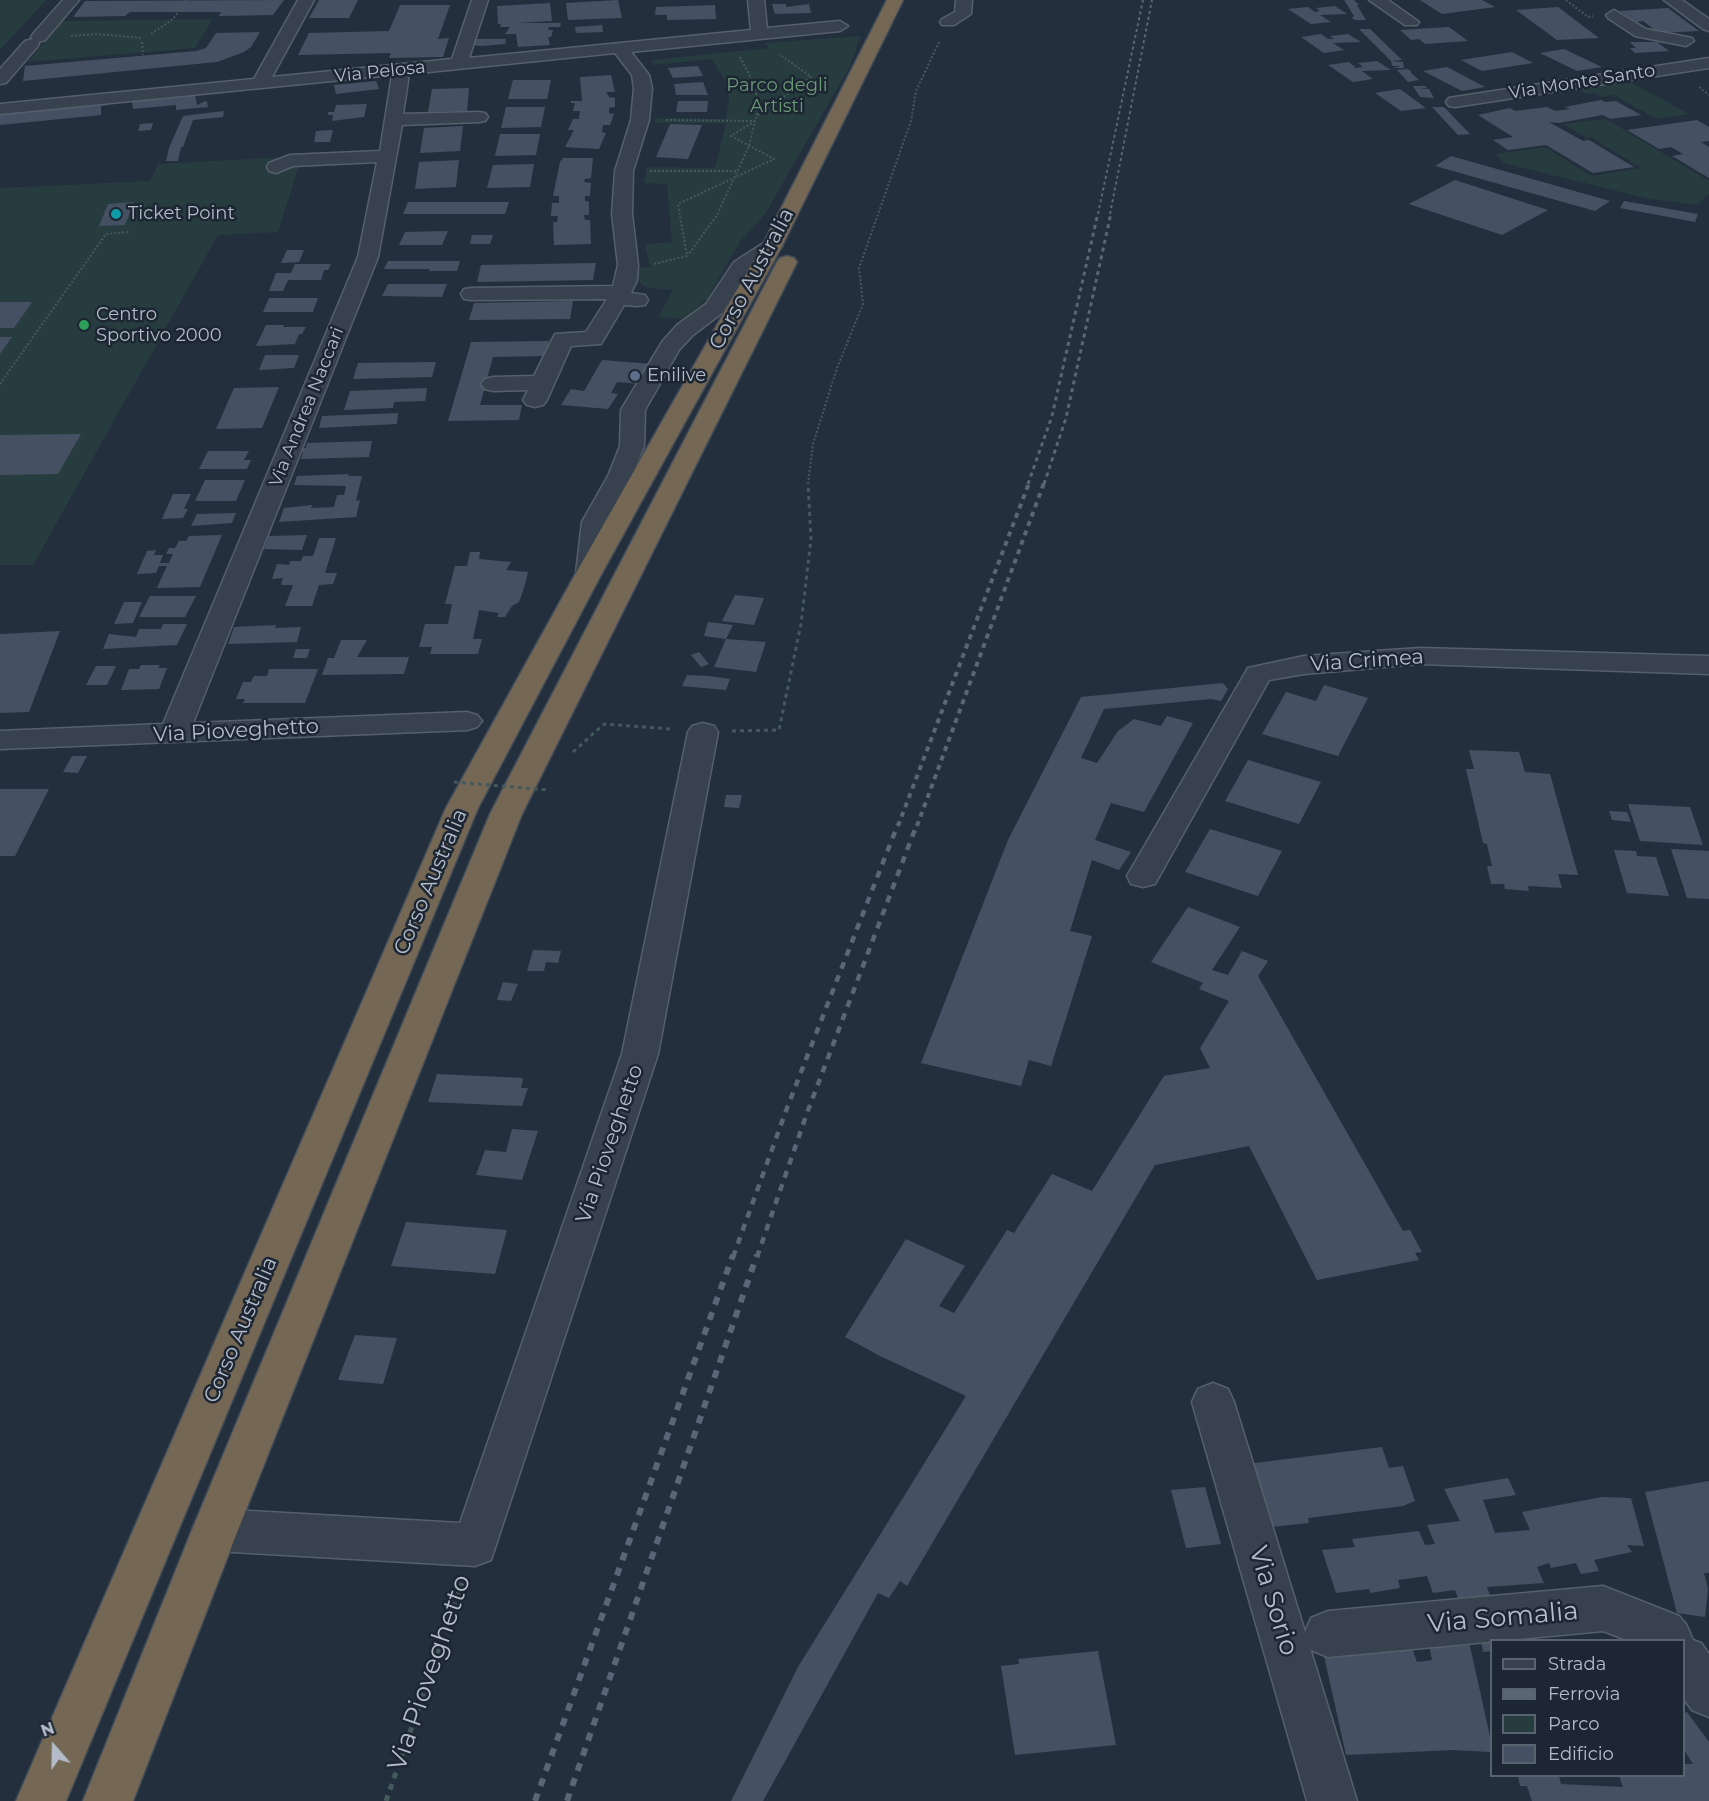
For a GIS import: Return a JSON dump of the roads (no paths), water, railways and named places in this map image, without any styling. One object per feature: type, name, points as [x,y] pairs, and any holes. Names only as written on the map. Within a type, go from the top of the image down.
[{"type":"highway","points":[[869,51],[876,0]]},
{"type":"highway","name":"Corso Australia","points":[[41,1801],[462,808],[589,573],[771,246],[895,0]]},
{"type":"highway","name":"Corso Australia","points":[[108,1801],[215,1530],[506,814],[869,102],[915,0]]},
{"type":"street","points":[[0,79],[71,0]]},
{"type":"street","points":[[260,83],[306,0]]},
{"type":"street","points":[[459,64],[480,0]]},
{"type":"street","points":[[756,0],[760,34]]},
{"type":"street","points":[[948,22],[963,14],[964,0]]},
{"type":"street","points":[[1377,0],[1411,22]]},
{"type":"street","points":[[1672,0],[1709,26]]},
{"type":"street","points":[[1690,0],[1709,10]]},
{"type":"street","name":"Via Monte Santo","points":[[1614,15],[1641,33],[1686,41],[1709,40]]},
{"type":"street","name":"Via Pelosa","points":[[0,109],[840,26]]},
{"type":"street","name":"Via Monte Santo","points":[[1686,41],[1687,46],[1709,62]]},
{"type":"street","points":[[494,384],[539,392],[563,339],[593,339],[625,297],[628,265],[622,214],[624,171],[640,120],[643,88],[640,75],[619,47]]},
{"type":"street","name":"Via Monte Santo","points":[[1455,102],[1709,62]]},
{"type":"street","name":"Via Andrea Naccari","points":[[174,734],[368,257],[388,156],[401,70]]},
{"type":"street","points":[[393,120],[479,117]]},
{"type":"street","points":[[276,167],[290,161],[388,156]]},
{"type":"street","points":[[472,294],[625,297]]},
{"type":"street","name":"Via Crimea","points":[[1143,876],[1258,674],[1304,665],[1420,656],[1709,665]]},
{"type":"street","name":"Via Pioveghetto","points":[[2,743],[467,721]]},
{"type":"street","name":"Via Pioveghetto","points":[[215,1530],[475,1545],[640,1054],[703,732]]},
{"type":"street","name":"Via Sorio","points":[[1213,1401],[1332,1801]]},
{"type":"street","name":"Via Somalia","points":[[1328,1634],[1603,1608],[1662,1632],[1667,1639]]},
{"type":"street","points":[[1685,1663],[1709,1693]]},
{"type":"railway","points":[[1098,214],[1143,0]]},
{"type":"railway","points":[[1110,214],[1152,0]]},
{"type":"railway","points":[[1028,484],[1052,416],[1098,213]]},
{"type":"railway","points":[[1044,484],[1066,418],[1111,213]]},
{"type":"railway","points":[[898,826],[1029,483]]},
{"type":"railway","points":[[917,826],[1044,483]]},
{"type":"railway","points":[[733,1257],[787,1108],[898,824]]},
{"type":"railway","points":[[757,1257],[807,1113],[917,824]]},
{"type":"railway","points":[[535,1801],[733,1255]]},
{"type":"railway","points":[[567,1801],[757,1255]]},
{"type":"place","name":"Ticket Point","points":[[116,214]]},
{"type":"place","name":"Centro Sportivo 2000","points":[[84,325]]},
{"type":"place","name":"Enilive","points":[[635,376]]},
{"type":"park label","name":"Parco degli Artisti","points":[[777,96]]}]
